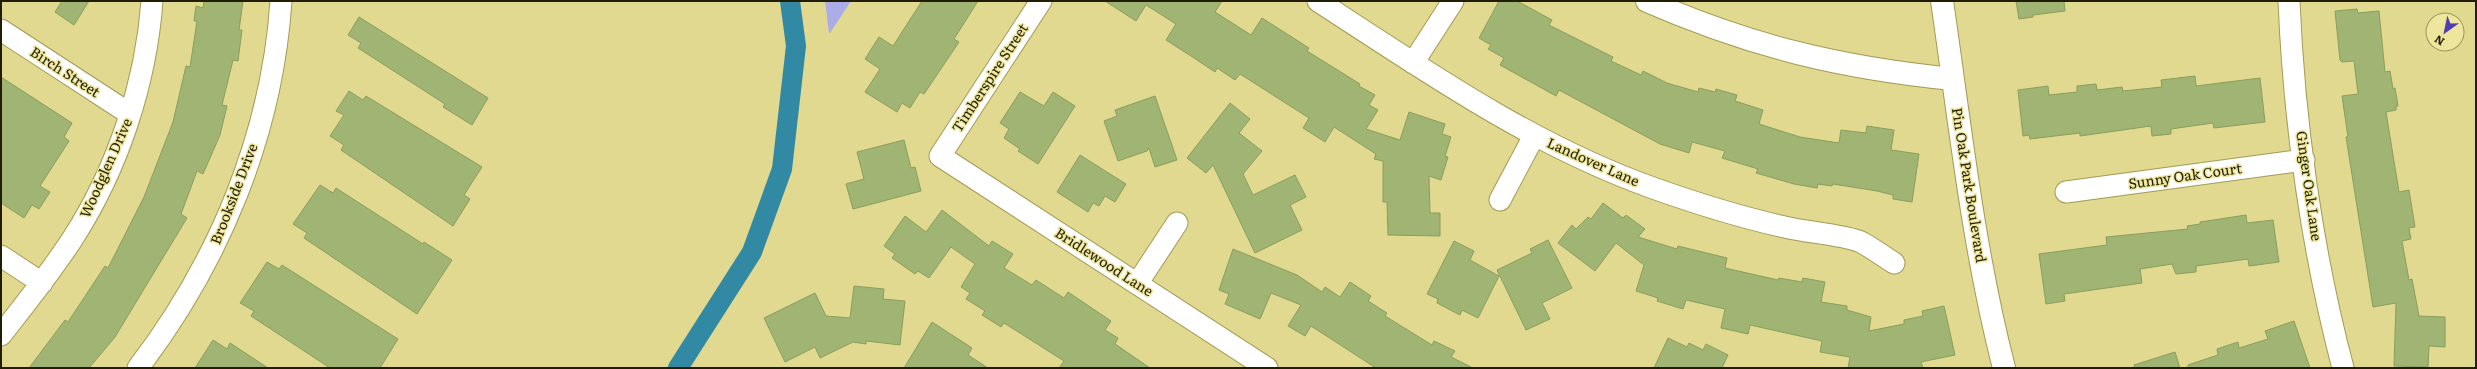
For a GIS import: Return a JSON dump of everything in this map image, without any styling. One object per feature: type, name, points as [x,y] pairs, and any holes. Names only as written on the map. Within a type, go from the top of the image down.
[{"type":"street","name":"Woodglen Drive","points":[[1,335],[42,282],[74,237],[97,194],[130,114],[142,68],[152,1]]},
{"type":"street","name":"Brookside Drive","points":[[138,368],[188,295],[211,253],[236,198],[255,142],[270,84],[281,1]]},
{"type":"street","name":"Timberspire Street","points":[[940,156],[1040,1]]},
{"type":"street","name":"Landover Lane","points":[[1318,1],[1487,110],[1534,136],[1602,168],[1652,188],[1728,213],[1790,228],[1860,241],[1894,263]]},
{"type":"street","points":[[1413,62],[1453,1]]},
{"type":"street","name":"Pin Oak Park Boulevard","points":[[1942,1],[1979,254],[1990,313],[2004,368]]},
{"type":"street","name":"Ginger Oak Lane","points":[[2289,1],[2304,160],[2320,261],[2343,368]]},
{"type":"street","points":[[1657,3],[1720,31],[1799,54],[1894,73],[1953,79]]},
{"type":"street","name":"Birch Street","points":[[1,30],[130,114]]},
{"type":"street","points":[[1500,200],[1534,136]]},
{"type":"street","name":"Bridlewood Lane","points":[[940,156],[1268,368]]},
{"type":"street","name":"Sunny Oak Court","points":[[2066,192],[2304,160]]},
{"type":"street","points":[[1137,284],[1177,223]]},
{"type":"street","points":[[1,256],[42,282]]},
{"type":"shaded area","points":[[825,1],[851,1],[830,33],[829,33]]},
{"type":"building","points":[[62,1],[89,1],[74,25],[55,12]]},
{"type":"building","points":[[204,1],[243,1],[239,30],[242,30],[238,61],[233,60],[222,105],[227,106],[220,135],[203,174],[197,171],[181,214],[187,218],[115,337],[89,368],[29,368],[65,320],[68,322],[105,266],[108,268],[144,197],[173,122],[186,66],[190,67],[197,21],[194,21],[196,6],[203,8]]},
{"type":"building","points":[[922,1],[978,1],[954,39],[959,42],[924,94],[920,92],[910,108],[902,103],[897,112],[865,92],[880,69],[865,59],[879,37],[893,46]]},
{"type":"building","points":[[1105,1],[1222,1],[1215,12],[1251,35],[1262,18],[1309,48],[1307,51],[1375,95],[1369,105],[1378,110],[1366,129],[1400,140],[1409,112],[1445,124],[1442,134],[1451,137],[1445,156],[1448,157],[1441,180],[1429,176],[1430,213],[1440,213],[1440,236],[1388,235],[1387,202],[1383,202],[1383,161],[1374,159],[1376,154],[1334,127],[1325,142],[1303,128],[1309,118],[1240,74],[1235,80],[1217,68],[1215,72],[1166,40],[1176,24],[1146,5],[1136,21]]},
{"type":"building","points":[[1499,1],[1517,1],[1552,20],[1549,25],[1613,57],[1611,61],[1641,75],[1643,71],[1667,83],[1698,92],[1699,88],[1715,92],[1716,89],[1737,95],[1735,101],[1763,110],[1759,124],[1800,137],[1839,143],[1841,130],[1866,133],[1867,126],[1894,130],[1891,150],[1919,154],[1912,202],[1893,199],[1893,195],[1877,191],[1833,184],[1832,186],[1818,184],[1817,188],[1794,184],[1756,173],[1758,169],[1722,158],[1725,151],[1692,142],[1689,153],[1660,144],[1559,90],[1556,96],[1500,65],[1504,58],[1488,49],[1491,45],[1479,38]]},
{"type":"building","points":[[2016,1],[2064,1],[2065,11],[2033,15],[2033,17],[2019,19]]},
{"type":"building","points":[[2357,9],[2358,13],[2379,11],[2385,72],[2390,71],[2393,89],[2395,88],[2398,106],[2396,106],[2396,110],[2386,112],[2399,192],[2409,190],[2415,227],[2409,228],[2411,239],[2402,241],[2409,280],[2412,279],[2419,316],[2445,317],[2445,347],[2429,346],[2428,367],[2394,366],[2396,303],[2373,307],[2346,137],[2348,137],[2342,96],[2358,94],[2354,61],[2342,62],[2340,60],[2335,11]]},
{"type":"building","points":[[359,17],[488,98],[472,125],[443,107],[445,104],[358,48],[361,43],[348,35]]},
{"type":"building","points":[[2195,76],[2196,86],[2260,78],[2265,122],[2214,128],[2213,123],[2171,129],[2171,134],[2152,136],[2151,126],[2080,136],[2080,133],[2030,139],[2029,135],[2023,136],[2018,90],[2048,86],[2049,95],[2077,92],[2077,86],[2096,84],[2097,90],[2122,87],[2123,91],[2162,87],[2161,80]]},
{"type":"building","points":[[1,77],[72,123],[64,137],[69,141],[40,186],[50,192],[39,209],[32,205],[24,218],[1,203]]},
{"type":"building","points":[[349,91],[363,100],[366,96],[482,167],[464,195],[470,199],[453,226],[341,150],[344,145],[330,136],[344,115],[336,111]]},
{"type":"building","points":[[1020,92],[1044,106],[1053,92],[1075,106],[1038,164],[1018,151],[1020,149],[1004,138],[1009,129],[1000,123]]},
{"type":"building","points":[[1155,96],[1177,160],[1155,167],[1149,148],[1147,151],[1118,161],[1104,121],[1117,116],[1115,110]]},
{"type":"building","points":[[1230,103],[1250,119],[1239,133],[1262,151],[1243,174],[1253,195],[1295,175],[1306,197],[1290,205],[1302,230],[1255,253],[1213,165],[1206,173],[1187,158]]},
{"type":"building","points":[[904,140],[911,168],[915,167],[921,191],[853,209],[846,184],[864,179],[857,152]]},
{"type":"building","points":[[1080,155],[1126,184],[1115,202],[1105,196],[1099,206],[1093,203],[1088,212],[1057,192]]},
{"type":"building","points":[[320,185],[333,193],[336,188],[423,244],[424,242],[452,260],[417,314],[304,238],[307,233],[293,224]]},
{"type":"building","points":[[1603,203],[1623,218],[1626,215],[1645,229],[1638,237],[1677,249],[1678,246],[1727,258],[1725,268],[1778,280],[1779,278],[1802,282],[1803,278],[1825,282],[1821,302],[1847,306],[1847,310],[1871,317],[1869,331],[1904,324],[1904,320],[1923,316],[1922,311],[1944,306],[1955,355],[1921,362],[1923,368],[1848,368],[1850,357],[1820,352],[1822,341],[1750,325],[1748,334],[1721,328],[1725,309],[1686,300],[1683,309],[1657,301],[1658,298],[1636,291],[1644,265],[1616,243],[1595,271],[1558,243],[1572,225],[1576,229],[1588,217],[1591,219]]},
{"type":"building","points":[[942,210],[989,246],[992,241],[1013,254],[1004,268],[1032,285],[1036,280],[1064,298],[1068,292],[1111,321],[1105,330],[1118,338],[1115,344],[1150,368],[1059,368],[1064,361],[1004,323],[1001,327],[982,315],[985,311],[966,299],[970,293],[961,287],[975,264],[951,247],[929,278],[918,271],[915,274],[892,258],[895,254],[884,246],[905,216],[926,232]]},
{"type":"building","points":[[2246,215],[2247,223],[2273,220],[2279,262],[2249,266],[2248,259],[2196,266],[2196,272],[2176,274],[2172,264],[2140,269],[2142,283],[2064,294],[2065,301],[2046,304],[2039,254],[2107,245],[2106,237],[2188,229],[2187,226],[2200,224],[2200,222]]},
{"type":"building","points":[[1548,240],[1572,288],[1542,303],[1550,319],[1526,330],[1497,270],[1532,253],[1530,249]]},
{"type":"building","points":[[1454,241],[1474,251],[1470,260],[1499,276],[1478,318],[1462,310],[1460,315],[1437,303],[1438,299],[1427,294]]},
{"type":"building","points":[[1233,249],[1297,275],[1322,292],[1325,287],[1340,297],[1350,282],[1371,296],[1368,301],[1387,313],[1385,316],[1432,345],[1434,341],[1455,351],[1451,357],[1473,368],[1376,368],[1311,326],[1305,336],[1288,326],[1301,305],[1271,293],[1260,319],[1225,304],[1229,294],[1219,290]]},
{"type":"building","points":[[267,262],[279,269],[282,265],[398,339],[380,368],[330,368],[251,316],[254,311],[240,303]]},
{"type":"building","points":[[854,286],[884,289],[883,299],[905,301],[900,345],[866,341],[866,344],[853,342],[820,358],[815,347],[785,362],[764,318],[815,293],[826,316],[850,318]]},
{"type":"building","points":[[2294,321],[2310,368],[2188,368],[2188,365],[2218,355],[2217,349],[2238,342],[2239,348],[2268,339],[2265,331]]},
{"type":"building","points":[[932,322],[972,348],[968,355],[988,368],[904,368]]},
{"type":"building","points":[[1668,338],[1687,347],[1689,343],[1703,350],[1706,344],[1728,355],[1722,368],[1654,368]]},
{"type":"building","points":[[213,340],[227,349],[230,343],[268,368],[195,368]]},
{"type":"building","points":[[2175,352],[2180,368],[2135,368],[2134,365]]},
{"type":"waterway","points":[[678,368],[752,252],[782,169],[796,46],[790,1]]}]
